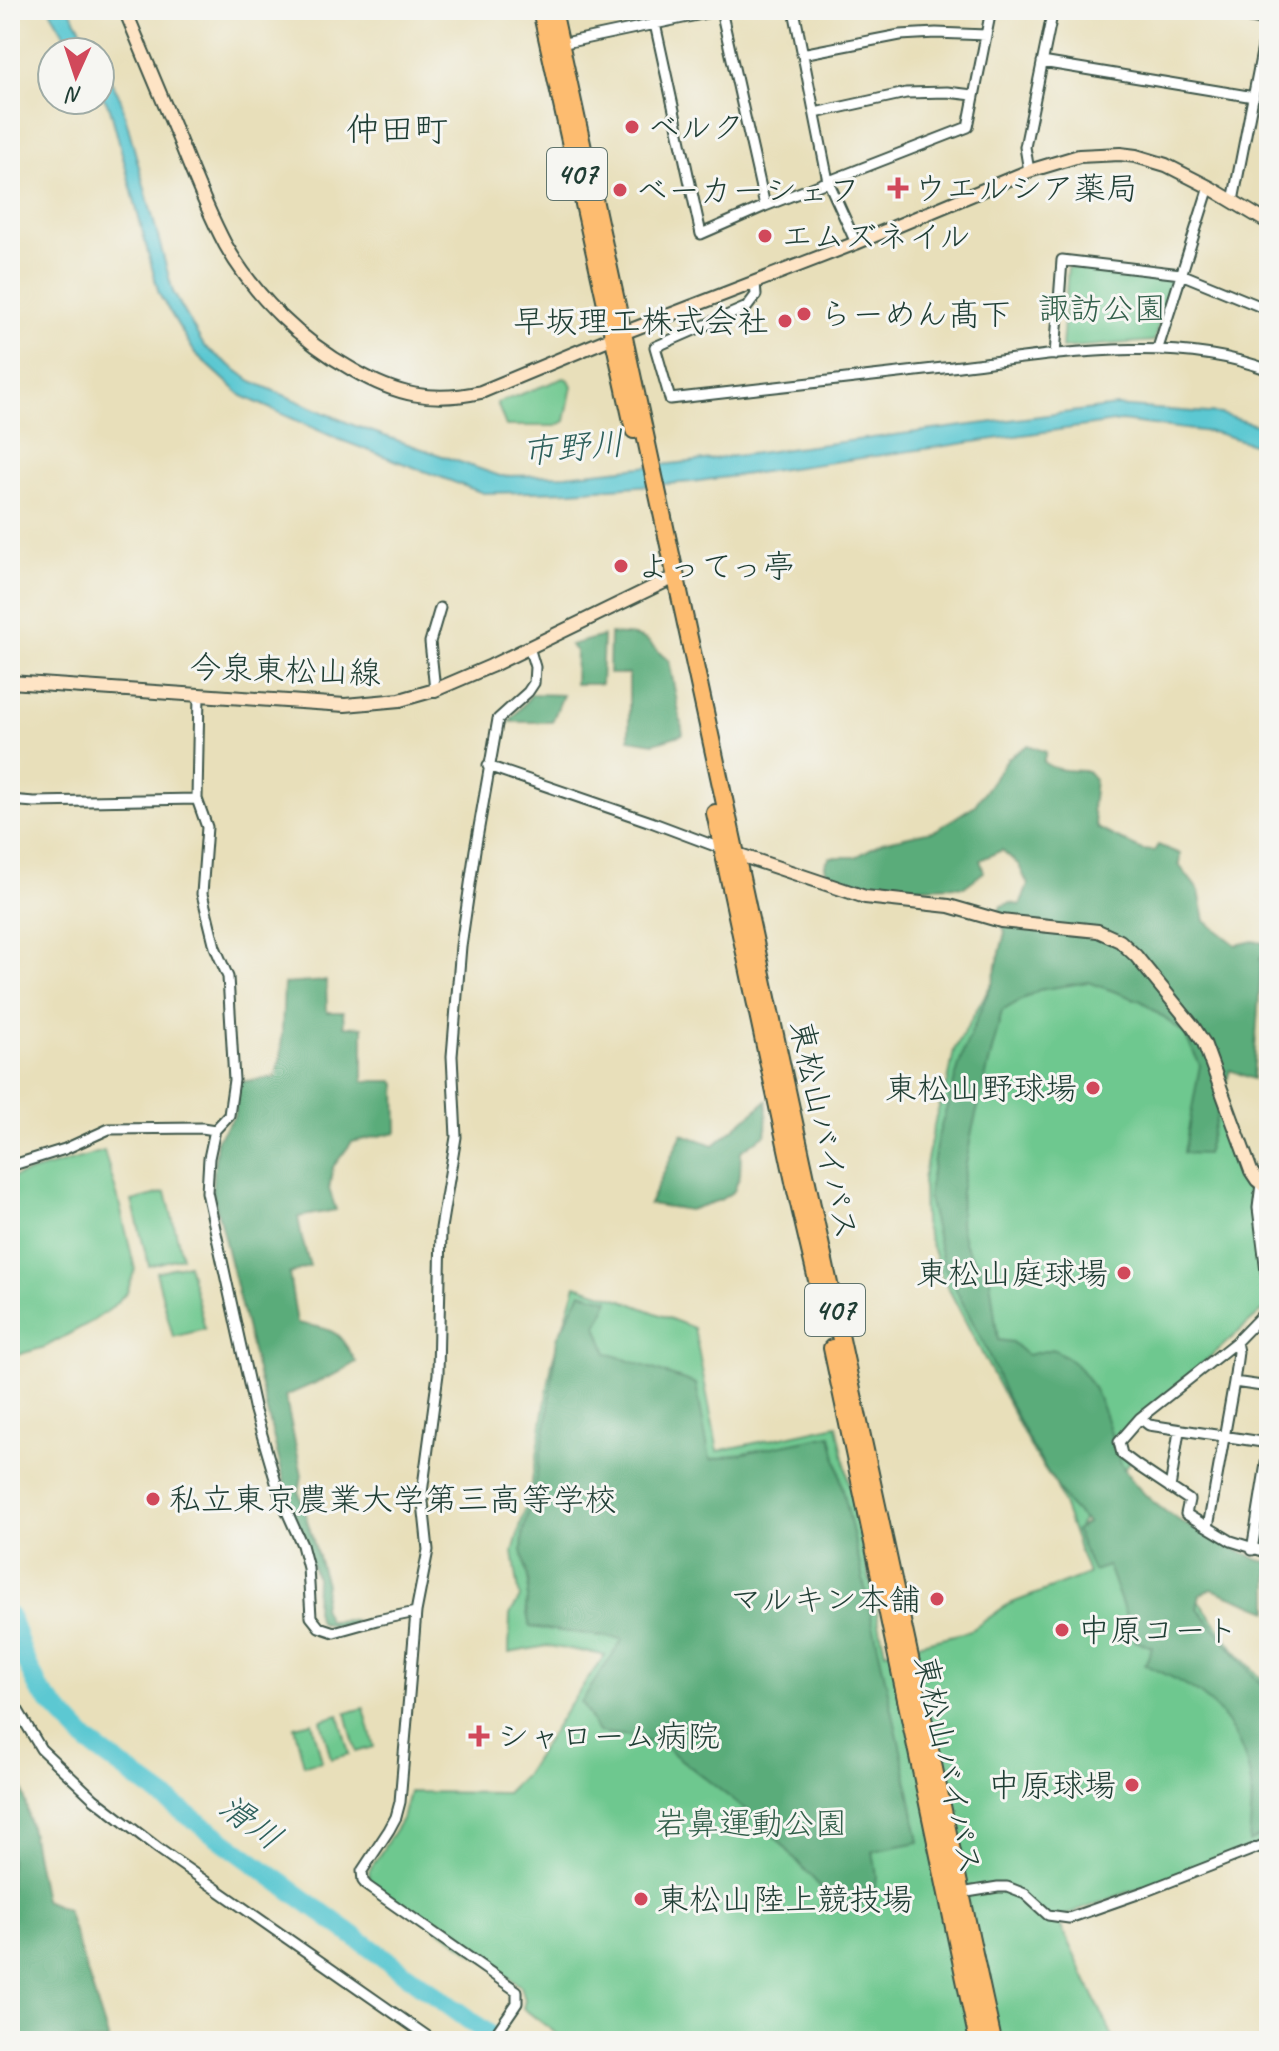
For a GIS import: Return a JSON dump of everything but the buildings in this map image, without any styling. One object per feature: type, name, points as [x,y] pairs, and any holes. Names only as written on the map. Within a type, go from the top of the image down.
[{"type":"highway","name":"407","points":[[541,10],[618,336]]},
{"type":"highway","name":"407","points":[[553,10],[618,336]]},
{"type":"highway","name":"東松山バイパス","points":[[618,336],[729,851],[908,1640],[993,2041]]},
{"type":"highway","name":"東松山バイパス","points":[[729,851],[796,1191],[828,1328],[978,2041]]},
{"type":"street","points":[[125,10],[210,214],[247,276],[287,322],[324,351],[368,379],[413,395],[458,397],[491,388],[1029,171],[1079,156],[1120,154],[1166,165],[1269,223]]},
{"type":"street","points":[[652,10],[701,234],[968,127],[991,10]]},
{"type":"street","points":[[560,44],[721,10],[765,206]]},
{"type":"street","points":[[794,10],[828,181],[856,243]]},
{"type":"street","points":[[1029,171],[1025,147],[1053,10]]},
{"type":"street","points":[[1201,10],[1269,21],[1233,201]]},
{"type":"street","points":[[802,54],[900,35],[986,35]]},
{"type":"street","points":[[1042,62],[1254,97]]},
{"type":"street","points":[[815,113],[906,93],[973,95]]},
{"type":"street","points":[[1158,348],[1209,187]]},
{"type":"street","points":[[1055,355],[1062,260],[1181,274],[1269,310]]},
{"type":"street","points":[[755,283],[756,295],[747,307],[655,347],[670,399],[1055,355],[1158,348],[1209,353],[1269,370]]},
{"type":"street","name":"今泉東松山線","points":[[10,682],[345,705],[400,700],[435,690],[671,580]]},
{"type":"street","points":[[435,690],[430,642],[440,608]]},
{"type":"street","points":[[491,2041],[517,2003],[518,1996],[513,1987],[363,1881],[364,1867],[389,1830],[400,1802],[416,1612],[428,1550],[422,1493],[438,1374],[441,1228],[456,1137],[452,1056],[461,946],[498,719],[534,683],[535,667],[529,647]]},
{"type":"street","points":[[199,694],[197,799],[207,827],[202,894],[215,947],[228,977],[234,1080],[229,1115],[215,1130],[207,1192],[255,1411],[280,1496],[302,1545],[308,1568],[314,1623],[334,1632],[416,1612]]},
{"type":"street","points":[[488,766],[865,897],[949,906],[1001,921],[1098,931],[1120,941],[1136,956],[1204,1043],[1251,1171],[1265,1187],[1258,1208],[1269,1296]]},
{"type":"street","points":[[10,800],[197,799]]},
{"type":"street","points":[[10,1166],[65,1149],[109,1129],[215,1130]]},
{"type":"street","points":[[1269,1308],[1236,1342],[1140,1418],[1119,1442],[1122,1454],[1189,1500],[1186,1514],[1231,1541],[1269,1553]]},
{"type":"street","points":[[1208,1527],[1234,1382],[1238,1352],[1236,1342]]},
{"type":"street","points":[[1234,1382],[1269,1387]]},
{"type":"street","points":[[1140,1418],[1149,1425],[1269,1444],[1265,1493],[1252,1550]]},
{"type":"street","points":[[1170,1488],[1179,1431]]},
{"type":"street","points":[[10,1697],[41,1749],[94,1799],[159,1849],[434,2041]]},
{"type":"street","points":[[961,1893],[1007,1887],[1025,1894],[1048,1915],[1069,1918],[1269,1843]]},
{"type":"green space","name":"諏訪公園","points":[[1068,267],[1172,277],[1154,341],[1062,348]]},
{"type":"green space","points":[[564,378],[572,386],[565,421],[556,426],[506,426],[497,403]]},
{"type":"green space","points":[[610,634],[645,639],[669,660],[683,734],[654,743],[629,739],[629,674],[609,674]]},
{"type":"green space","points":[[603,636],[601,684],[575,684],[576,651],[570,645]]},
{"type":"green space","points":[[532,694],[563,695],[552,722],[509,722]]},
{"type":"green space","points":[[1028,745],[1046,752],[1043,762],[1048,765],[1064,770],[1088,771],[1095,779],[1092,809],[1097,828],[1142,850],[1154,851],[1158,845],[1180,854],[1179,865],[1199,891],[1205,921],[1236,945],[1253,941],[1263,943],[1265,951],[1260,958],[1253,1079],[1230,1070],[1206,1154],[1184,1153],[1200,1065],[1184,1033],[1141,1001],[1088,982],[1039,990],[1002,1011],[972,1131],[961,1192],[960,1223],[964,1243],[973,1259],[986,1268],[990,1279],[998,1340],[1012,1342],[1027,1355],[1053,1349],[1069,1359],[1083,1372],[1094,1390],[1120,1460],[1138,1488],[1169,1514],[1203,1534],[1258,1560],[1269,1562],[1269,1611],[1212,1589],[1200,1594],[1197,1607],[1267,1692],[1268,1833],[1249,1842],[1251,1785],[1241,1747],[1210,1702],[1180,1682],[1145,1665],[1152,1647],[1135,1641],[1108,1566],[1093,1571],[1075,1530],[1087,1523],[1068,1504],[1032,1447],[944,1267],[928,1197],[937,1140],[963,1052],[993,981],[1005,932],[998,912],[1001,906],[1010,903],[1020,905],[1028,885],[1019,865],[1002,850],[980,860],[984,872],[964,887],[888,886],[826,876],[825,864],[830,857],[856,857],[882,842],[936,830],[975,805],[1008,758]]},
{"type":"green space","name":"岩鼻運動公園","points":[[1006,932],[1099,942],[1190,1033],[1209,1073],[1244,1170],[1267,1307],[1116,1439],[1130,1462],[1079,1526],[1093,1540],[1194,1594],[1235,1650],[1269,1687],[1269,1840],[1061,1917],[1060,1925],[1115,2041],[566,2041],[523,2008],[525,2000],[521,1986],[375,1886],[370,1880],[369,1871],[402,1819],[409,1792],[506,1793],[526,1773],[605,1655],[547,1646],[509,1653],[510,1614],[520,1598],[513,1552],[537,1456],[552,1362],[576,1285],[694,1328],[718,1451],[837,1425],[885,1652],[973,1629],[1007,1605],[1088,1574],[1056,1485],[1034,1454],[942,1276],[924,1224],[923,1179],[954,1050],[993,981]]},
{"type":"green space","points":[[326,981],[327,1012],[343,1012],[344,1026],[363,1027],[363,1081],[393,1081],[396,1084],[397,1132],[352,1142],[333,1167],[329,1189],[336,1210],[298,1217],[310,1266],[289,1274],[297,1323],[334,1332],[356,1362],[285,1396],[302,1475],[299,1493],[326,1584],[322,1607],[328,1621],[355,1620],[355,1624],[337,1626],[319,1622],[315,1611],[316,1577],[287,1492],[212,1189],[217,1139],[234,1116],[239,1082],[276,1077],[281,1057],[284,984]]},
{"type":"green space","points":[[767,1101],[766,1134],[741,1151],[740,1175],[734,1191],[720,1200],[689,1210],[649,1204],[682,1134],[714,1145]]},
{"type":"green space","points":[[104,1151],[135,1269],[127,1292],[91,1322],[45,1347],[10,1357],[10,1178]]},
{"type":"green space","points":[[166,1192],[182,1257],[149,1266],[132,1201]]},
{"type":"green space","points":[[188,1264],[205,1329],[173,1337],[156,1272]]},
{"type":"green space","points":[[581,1292],[609,1300],[597,1326],[607,1353],[696,1384],[710,1460],[831,1435],[919,1842],[873,1851],[877,1876],[874,1899],[848,1910],[830,1906],[823,1899],[824,1891],[751,1814],[666,1748],[631,1736],[598,1732],[581,1702],[623,1639],[530,1627],[526,1608],[529,1583],[522,1550],[523,1532],[548,1415],[557,1338]]},
{"type":"green space","points":[[364,1708],[374,1747],[356,1752],[346,1713]]},
{"type":"green space","points":[[339,1715],[349,1754],[331,1759],[321,1720]]},
{"type":"green space","points":[[312,1722],[322,1761],[304,1765],[294,1726]]},
{"type":"green space","points":[[10,1738],[44,1900],[67,1910],[109,2041],[10,2041]]},
{"type":"water","points":[[50,10],[70,10],[85,36],[65,36]]},
{"type":"water","points":[[116,90],[173,292],[204,346],[251,381],[353,425],[500,476],[566,475],[689,462],[1116,406],[1221,414],[1269,429],[1269,449],[1217,433],[1121,421],[692,482],[571,491],[483,493],[338,439],[242,396],[195,353],[159,294],[112,116],[116,116]]},
{"type":"waterway","name":"滑川","points":[[10,1617],[40,1691],[89,1743],[498,2041]]},
{"type":"place","name":"ベルク","points":[[632,127]]},
{"type":"place","name":"ウエルシア薬局","points":[[898,188]]},
{"type":"place","name":"ベーカーシェフ","points":[[620,190]]},
{"type":"place","name":"エムズネイル","points":[[765,236]]},
{"type":"place","name":"らーめん髙下","points":[[804,314]]},
{"type":"place","name":"早坂理工株式会社","points":[[785,321]]},
{"type":"place","name":"よってっ亭","points":[[621,566]]},
{"type":"place","name":"東松山野球場","points":[[1093,1088]]},
{"type":"place","name":"東松山庭球場","points":[[1124,1273]]},
{"type":"place","name":"私立東京農業大学第三高等学校","points":[[153,1499]]},
{"type":"place","name":"マルキン本舗","points":[[937,1599]]},
{"type":"place","name":"中原コート","points":[[1062,1630]]},
{"type":"place","name":"シャローム病院","points":[[479,1736]]},
{"type":"place","name":"中原球場","points":[[1132,1785]]},
{"type":"place","name":"東松山陸上競技場","points":[[641,1899]]},
{"type":"district","name":"仲田町","points":[[397,129]]},
{"type":"water label","name":"市野川","points":[[573,447]]}]
